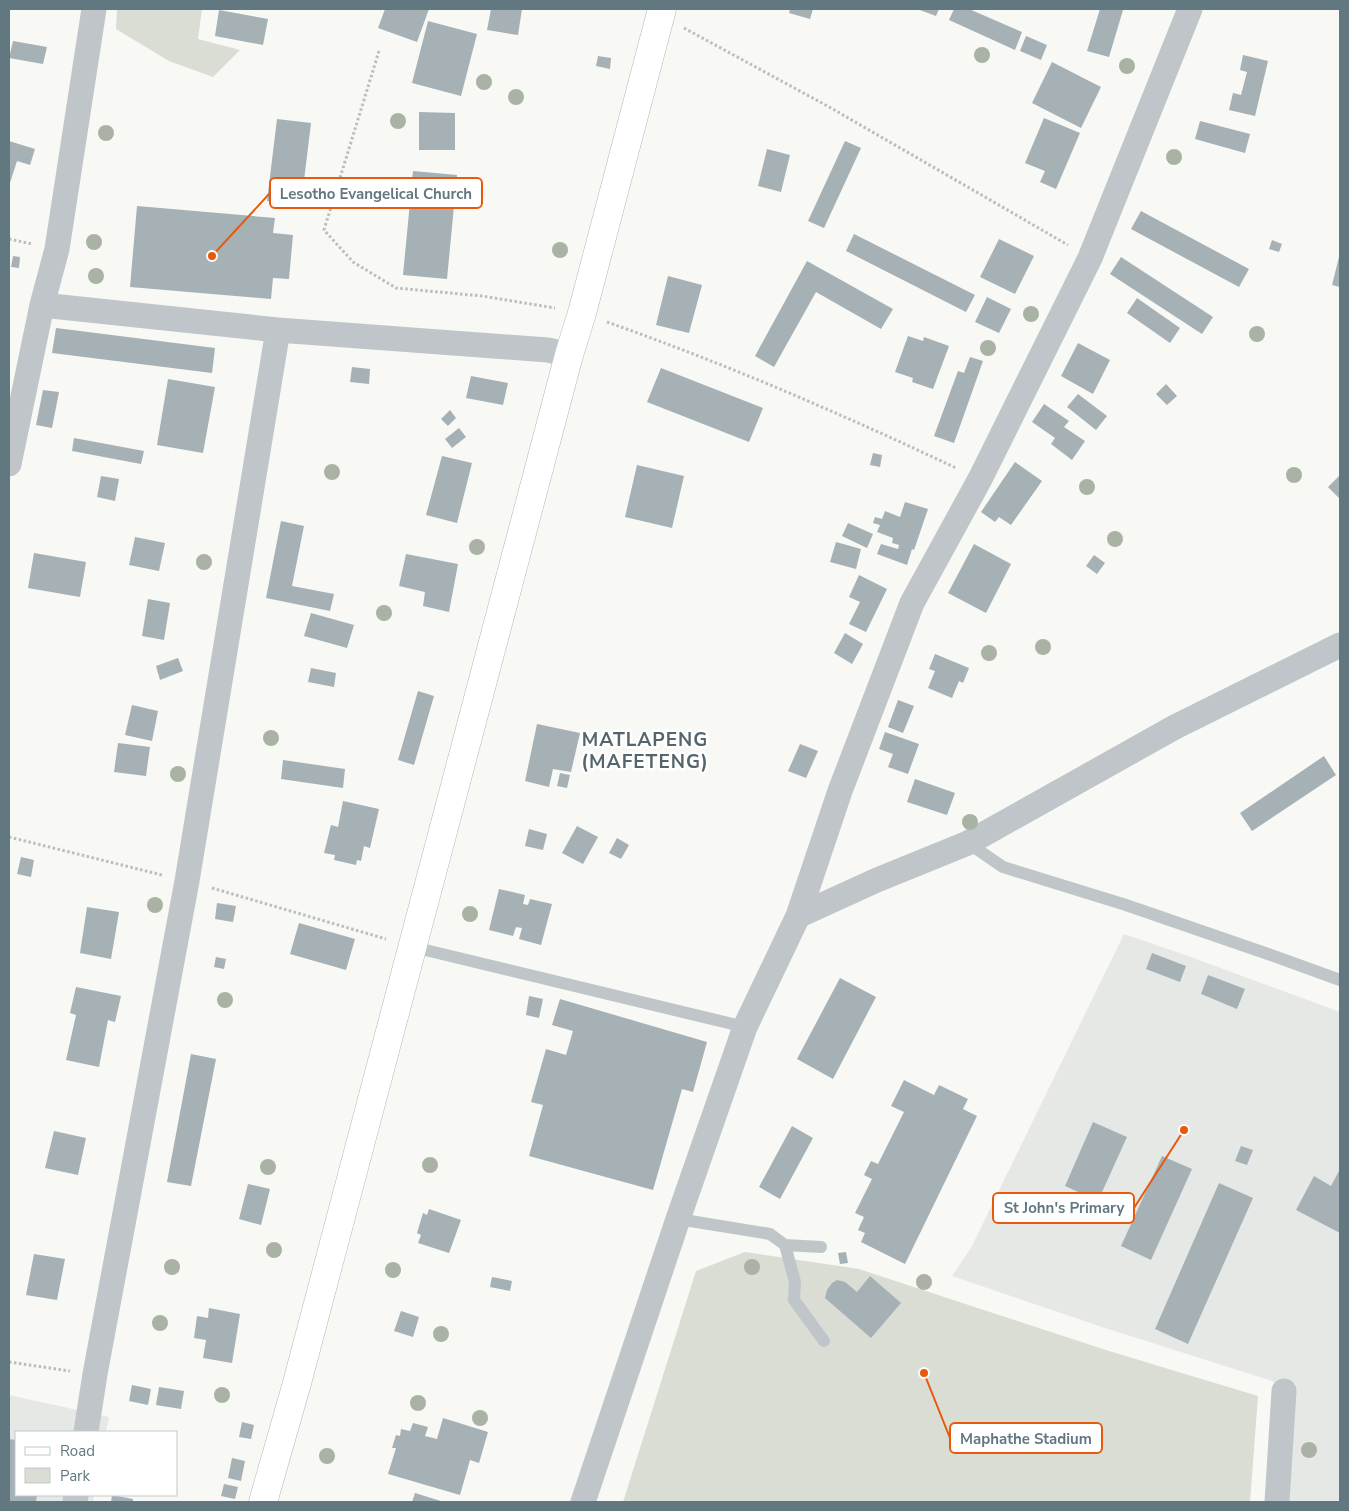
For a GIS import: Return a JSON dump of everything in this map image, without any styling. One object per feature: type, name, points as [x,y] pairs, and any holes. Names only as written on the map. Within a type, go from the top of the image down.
[{"type":"street","points":[[9,464],[42,305],[58,249],[94,9]]},
{"type":"street","points":[[583,1502],[745,1027],[798,916],[840,791],[912,604],[980,479],[1090,258],[1190,9]]},
{"type":"street","points":[[263,1502],[297,1383],[661,12]]},
{"type":"street","points":[[42,305],[278,330],[548,350],[569,355]]},
{"type":"street","points":[[86,1431],[95,1374],[187,881],[278,330]]},
{"type":"street","points":[[798,916],[877,880],[968,843],[1175,728],[1340,645]]},
{"type":"street","points":[[1277,1502],[1284,1391]]},
{"type":"lane","points":[[968,843],[1003,867],[1126,905],[1340,980]]},
{"type":"lane","points":[[413,947],[745,1027]]},
{"type":"lane","points":[[678,1219],[770,1234],[785,1245],[821,1247]]},
{"type":"lane","points":[[785,1245],[795,1282],[794,1300],[824,1341]]},
{"type":"path","points":[[661,12],[1090,258]]},
{"type":"path","points":[[379,51],[324,230],[353,262],[396,288],[482,296],[564,309],[582,314],[687,351],[863,424],[980,479]]},
{"type":"path","points":[[9,1362],[95,1374]]},
{"type":"shaded area","points":[[1124,934],[1340,1012],[1340,1502],[1288,1502],[1294,1388],[1102,1327],[952,1276],[971,1248]]},
{"type":"shaded area","points":[[9,1395],[109,1417],[106,1431],[15,1431],[15,1496],[94,1496],[93,1502],[9,1502]]},
{"type":"green space","points":[[117,9],[202,9],[198,39],[240,50],[213,77],[169,61],[116,29]]},
{"type":"green space","points":[[745,1252],[859,1269],[1109,1351],[1258,1396],[1250,1502],[623,1502],[696,1271]]},
{"type":"building","points":[[385,9],[429,9],[417,42],[378,28]]},
{"type":"building","points":[[491,9],[522,9],[518,35],[487,30]]},
{"type":"building","points":[[790,9],[813,9],[810,19],[789,13]]},
{"type":"building","points":[[917,9],[939,9],[936,16]]},
{"type":"building","points":[[954,9],[969,9],[1022,32],[1015,50],[949,20]]},
{"type":"building","points":[[1100,9],[1123,10],[1109,57],[1087,51]]},
{"type":"building","points":[[219,10],[268,19],[263,45],[215,36]]},
{"type":"building","points":[[428,21],[477,34],[461,96],[412,83]]},
{"type":"building","points":[[1026,36],[1047,45],[1041,60],[1020,51]]},
{"type":"building","points":[[13,41],[47,47],[43,64],[9,58]]},
{"type":"building","points":[[1243,55],[1268,61],[1255,116],[1229,110],[1233,93],[1241,95],[1247,72],[1240,70]]},
{"type":"building","points":[[598,56],[611,58],[610,69],[596,66]]},
{"type":"building","points":[[1052,62],[1101,87],[1081,128],[1032,103]]},
{"type":"building","points":[[419,112],[455,113],[455,150],[419,150]]},
{"type":"building","points":[[1044,118],[1080,133],[1056,189],[1040,182],[1045,171],[1025,163]]},
{"type":"building","points":[[277,119],[311,123],[301,205],[267,201]]},
{"type":"building","points":[[1200,121],[1250,134],[1245,153],[1195,139]]},
{"type":"building","points":[[9,141],[35,149],[30,165],[17,161],[9,186]]},
{"type":"building","points":[[845,141],[861,148],[824,228],[808,221]]},
{"type":"building","points":[[767,149],[790,155],[781,192],[758,186]]},
{"type":"building","points":[[413,171],[457,175],[447,279],[403,275]]},
{"type":"building","points":[[137,206],[275,218],[273,233],[293,235],[289,279],[273,278],[271,299],[130,287]]},
{"type":"building","points":[[1141,211],[1249,269],[1239,287],[1131,229]]},
{"type":"building","points":[[854,234],[975,295],[966,312],[846,251]]},
{"type":"building","points":[[999,239],[1034,256],[1015,294],[980,277]]},
{"type":"building","points":[[1272,240],[1282,244],[1279,252],[1269,249]]},
{"type":"building","points":[[1340,253],[1340,287],[1332,285]]},
{"type":"building","points":[[13,256],[20,257],[19,268],[11,267]]},
{"type":"building","points":[[1121,257],[1213,317],[1202,334],[1110,274]]},
{"type":"building","points":[[807,261],[893,309],[881,329],[816,292],[774,367],[755,356]]},
{"type":"building","points":[[668,276],[702,285],[689,333],[656,325]]},
{"type":"building","points":[[987,297],[1011,309],[999,333],[975,322]]},
{"type":"building","points":[[1137,298],[1180,328],[1170,343],[1127,313]]},
{"type":"building","points":[[56,328],[215,348],[212,373],[52,353]]},
{"type":"building","points":[[908,336],[923,341],[924,337],[949,346],[933,389],[912,382],[913,378],[895,372]]},
{"type":"building","points":[[1078,343],[1110,360],[1093,394],[1061,376]]},
{"type":"building","points":[[970,357],[983,361],[954,443],[934,436],[958,371],[964,373]]},
{"type":"building","points":[[352,367],[370,369],[369,384],[350,382]]},
{"type":"building","points":[[661,368],[763,408],[749,442],[647,402]]},
{"type":"building","points":[[471,376],[508,383],[503,405],[466,398]]},
{"type":"building","points":[[168,379],[215,387],[203,453],[157,445]]},
{"type":"building","points":[[1166,384],[1177,396],[1167,405],[1156,394]]},
{"type":"building","points":[[43,390],[59,392],[52,428],[36,425]]},
{"type":"building","points":[[1078,394],[1107,416],[1096,430],[1067,407]]},
{"type":"building","points":[[1044,404],[1069,421],[1064,427],[1085,441],[1072,460],[1051,444],[1055,438],[1032,422]]},
{"type":"building","points":[[450,410],[456,418],[448,426],[441,419]]},
{"type":"building","points":[[459,428],[466,437],[452,448],[445,439]]},
{"type":"building","points":[[74,438],[144,451],[141,464],[72,451]]},
{"type":"building","points":[[873,453],[882,455],[880,467],[870,465]]},
{"type":"building","points":[[442,456],[472,463],[457,523],[426,515]]},
{"type":"building","points":[[1015,462],[1042,481],[1011,525],[999,517],[995,522],[981,512]]},
{"type":"building","points":[[637,465],[684,476],[672,528],[625,517]]},
{"type":"building","points":[[1340,475],[1340,499],[1328,487]]},
{"type":"building","points":[[101,476],[119,479],[115,501],[97,497]]},
{"type":"building","points":[[905,502],[928,509],[907,565],[877,554],[881,544],[898,549],[899,545],[892,543],[893,538],[877,532],[880,525],[873,523],[875,517],[882,519],[885,511],[900,517]]},
{"type":"building","points":[[281,521],[304,526],[292,586],[334,594],[330,611],[266,598]]},
{"type":"building","points":[[848,523],[873,534],[867,548],[842,536]]},
{"type":"building","points":[[135,537],[165,543],[159,571],[129,565]]},
{"type":"building","points":[[836,542],[861,549],[856,569],[830,562]]},
{"type":"building","points":[[974,544],[1011,564],[986,613],[948,593]]},
{"type":"building","points":[[34,553],[86,562],[80,597],[28,588]]},
{"type":"building","points":[[406,554],[458,564],[449,612],[423,606],[425,592],[399,586]]},
{"type":"building","points":[[1094,555],[1105,563],[1097,574],[1086,566]]},
{"type":"building","points":[[859,575],[887,589],[866,632],[849,624],[860,602],[849,597]]},
{"type":"building","points":[[148,599],[170,603],[164,640],[142,636]]},
{"type":"building","points":[[311,613],[354,625],[347,648],[304,636]]},
{"type":"building","points":[[845,633],[863,644],[852,664],[834,653]]},
{"type":"building","points":[[935,654],[969,668],[963,683],[959,681],[952,698],[928,688],[935,671],[929,669]]},
{"type":"building","points":[[178,658],[183,671],[160,680],[156,666]]},
{"type":"building","points":[[311,668],[336,673],[334,687],[308,682]]},
{"type":"building","points":[[418,691],[434,696],[414,765],[398,760]]},
{"type":"building","points":[[898,700],[914,706],[903,733],[888,727]]},
{"type":"building","points":[[132,705],[158,711],[152,741],[125,735]]},
{"type":"building","points":[[537,724],[580,733],[571,772],[553,769],[549,787],[525,781]]},
{"type":"building","points":[[885,732],[919,744],[908,774],[888,767],[893,754],[879,749]]},
{"type":"building","points":[[118,743],[150,747],[146,776],[114,772]]},
{"type":"building","points":[[800,744],[818,751],[806,778],[788,771]]},
{"type":"building","points":[[1324,756],[1336,775],[1252,831],[1240,813]]},
{"type":"building","points":[[283,760],[345,769],[343,788],[281,779]]},
{"type":"building","points":[[560,773],[570,775],[567,788],[557,786]]},
{"type":"building","points":[[915,779],[955,793],[947,815],[907,802]]},
{"type":"building","points":[[343,801],[379,809],[370,848],[364,846],[361,861],[357,860],[356,865],[334,860],[335,855],[324,853],[331,825],[338,827]]},
{"type":"building","points":[[577,826],[598,837],[583,864],[562,853]]},
{"type":"building","points":[[529,829],[547,834],[543,850],[525,846]]},
{"type":"building","points":[[617,838],[629,845],[621,859],[609,853]]},
{"type":"building","points":[[21,857],[34,860],[31,877],[17,874]]},
{"type":"building","points":[[499,889],[525,895],[523,904],[528,905],[530,899],[552,904],[541,945],[519,939],[522,928],[516,927],[513,936],[489,930]]},
{"type":"building","points":[[217,903],[236,906],[233,922],[215,919]]},
{"type":"building","points":[[87,907],[119,912],[111,959],[80,953]]},
{"type":"building","points":[[299,923],[355,939],[346,970],[290,954]]},
{"type":"building","points":[[1152,953],[1186,966],[1180,982],[1146,969]]},
{"type":"building","points":[[216,957],[226,959],[224,969],[214,967]]},
{"type":"building","points":[[1208,975],[1245,989],[1237,1009],[1201,994]]},
{"type":"building","points":[[840,978],[876,997],[833,1079],[797,1059]]},
{"type":"building","points":[[76,987],[121,996],[115,1022],[108,1020],[99,1067],[66,1060],[76,1015],[70,1013]]},
{"type":"building","points":[[529,996],[543,999],[539,1018],[526,1015]]},
{"type":"building","points":[[560,999],[707,1042],[693,1092],[682,1089],[653,1190],[529,1156],[543,1105],[531,1102],[546,1049],[566,1055],[573,1031],[552,1025]]},
{"type":"building","points":[[191,1054],[216,1059],[191,1186],[167,1182]]},
{"type":"building","points":[[904,1080],[934,1095],[939,1085],[968,1099],[963,1109],[977,1116],[905,1264],[861,1242],[865,1233],[858,1230],[864,1217],[855,1213],[872,1179],[864,1175],[871,1161],[878,1164],[904,1112],[891,1106]]},
{"type":"building","points":[[1093,1122],[1127,1137],[1098,1201],[1065,1186]]},
{"type":"building","points":[[792,1126],[813,1138],[780,1199],[759,1187]]},
{"type":"building","points":[[54,1131],[86,1138],[78,1175],[45,1168]]},
{"type":"building","points":[[1241,1146],[1253,1150],[1247,1165],[1235,1161]]},
{"type":"building","points":[[1162,1156],[1192,1169],[1151,1260],[1121,1246]]},
{"type":"building","points":[[1340,1169],[1340,1233],[1296,1210],[1314,1176],[1331,1186]]},
{"type":"building","points":[[1219,1183],[1253,1198],[1188,1344],[1155,1329]]},
{"type":"building","points":[[248,1184],[270,1189],[261,1225],[239,1219]]},
{"type":"building","points":[[429,1209],[461,1220],[449,1253],[418,1243],[421,1235],[417,1233],[423,1213],[427,1215]]},
{"type":"building","points":[[846,1252],[848,1263],[840,1264],[838,1253]]},
{"type":"building","points":[[34,1254],[65,1259],[57,1300],[26,1295]]},
{"type":"building","points":[[870,1276],[901,1303],[871,1338],[825,1298],[827,1290],[837,1280],[845,1282],[857,1292]]},
{"type":"building","points":[[492,1277],[512,1281],[510,1291],[490,1287]]},
{"type":"building","points":[[209,1308],[240,1314],[232,1363],[203,1358],[206,1340],[194,1338],[197,1316],[208,1318]]},
{"type":"building","points":[[401,1311],[419,1317],[413,1337],[394,1331]]},
{"type":"building","points":[[132,1385],[151,1389],[148,1405],[129,1401]]},
{"type":"building","points":[[159,1387],[184,1391],[181,1409],[156,1405]]},
{"type":"building","points":[[443,1418],[488,1432],[479,1463],[470,1460],[460,1495],[388,1474],[396,1448],[392,1448],[396,1435],[400,1436],[401,1429],[410,1431],[413,1423],[428,1427],[425,1436],[437,1439]]},
{"type":"building","points":[[242,1422],[254,1425],[251,1439],[239,1437]]},
{"type":"building","points":[[9,1439],[15,1440],[15,1496],[37,1496],[36,1502],[9,1502]]},
{"type":"building","points":[[232,1458],[245,1461],[241,1481],[228,1478]]},
{"type":"building","points":[[224,1484],[238,1487],[235,1499],[221,1496]]},
{"type":"building","points":[[415,1493],[444,1502],[412,1502]]},
{"type":"building","points":[[112,1496],[133,1499],[133,1502],[111,1502]]},
{"type":"place","name":"Lesotho Evangelical Church","points":[[212,256]]},
{"type":"place","name":"St John's Primary","points":[[1184,1130]]},
{"type":"place","name":"Maphathe Stadium","points":[[924,1373]]},
{"type":"district","name":"MATLAPENG (MAFETENG)","points":[[645,750]]}]
